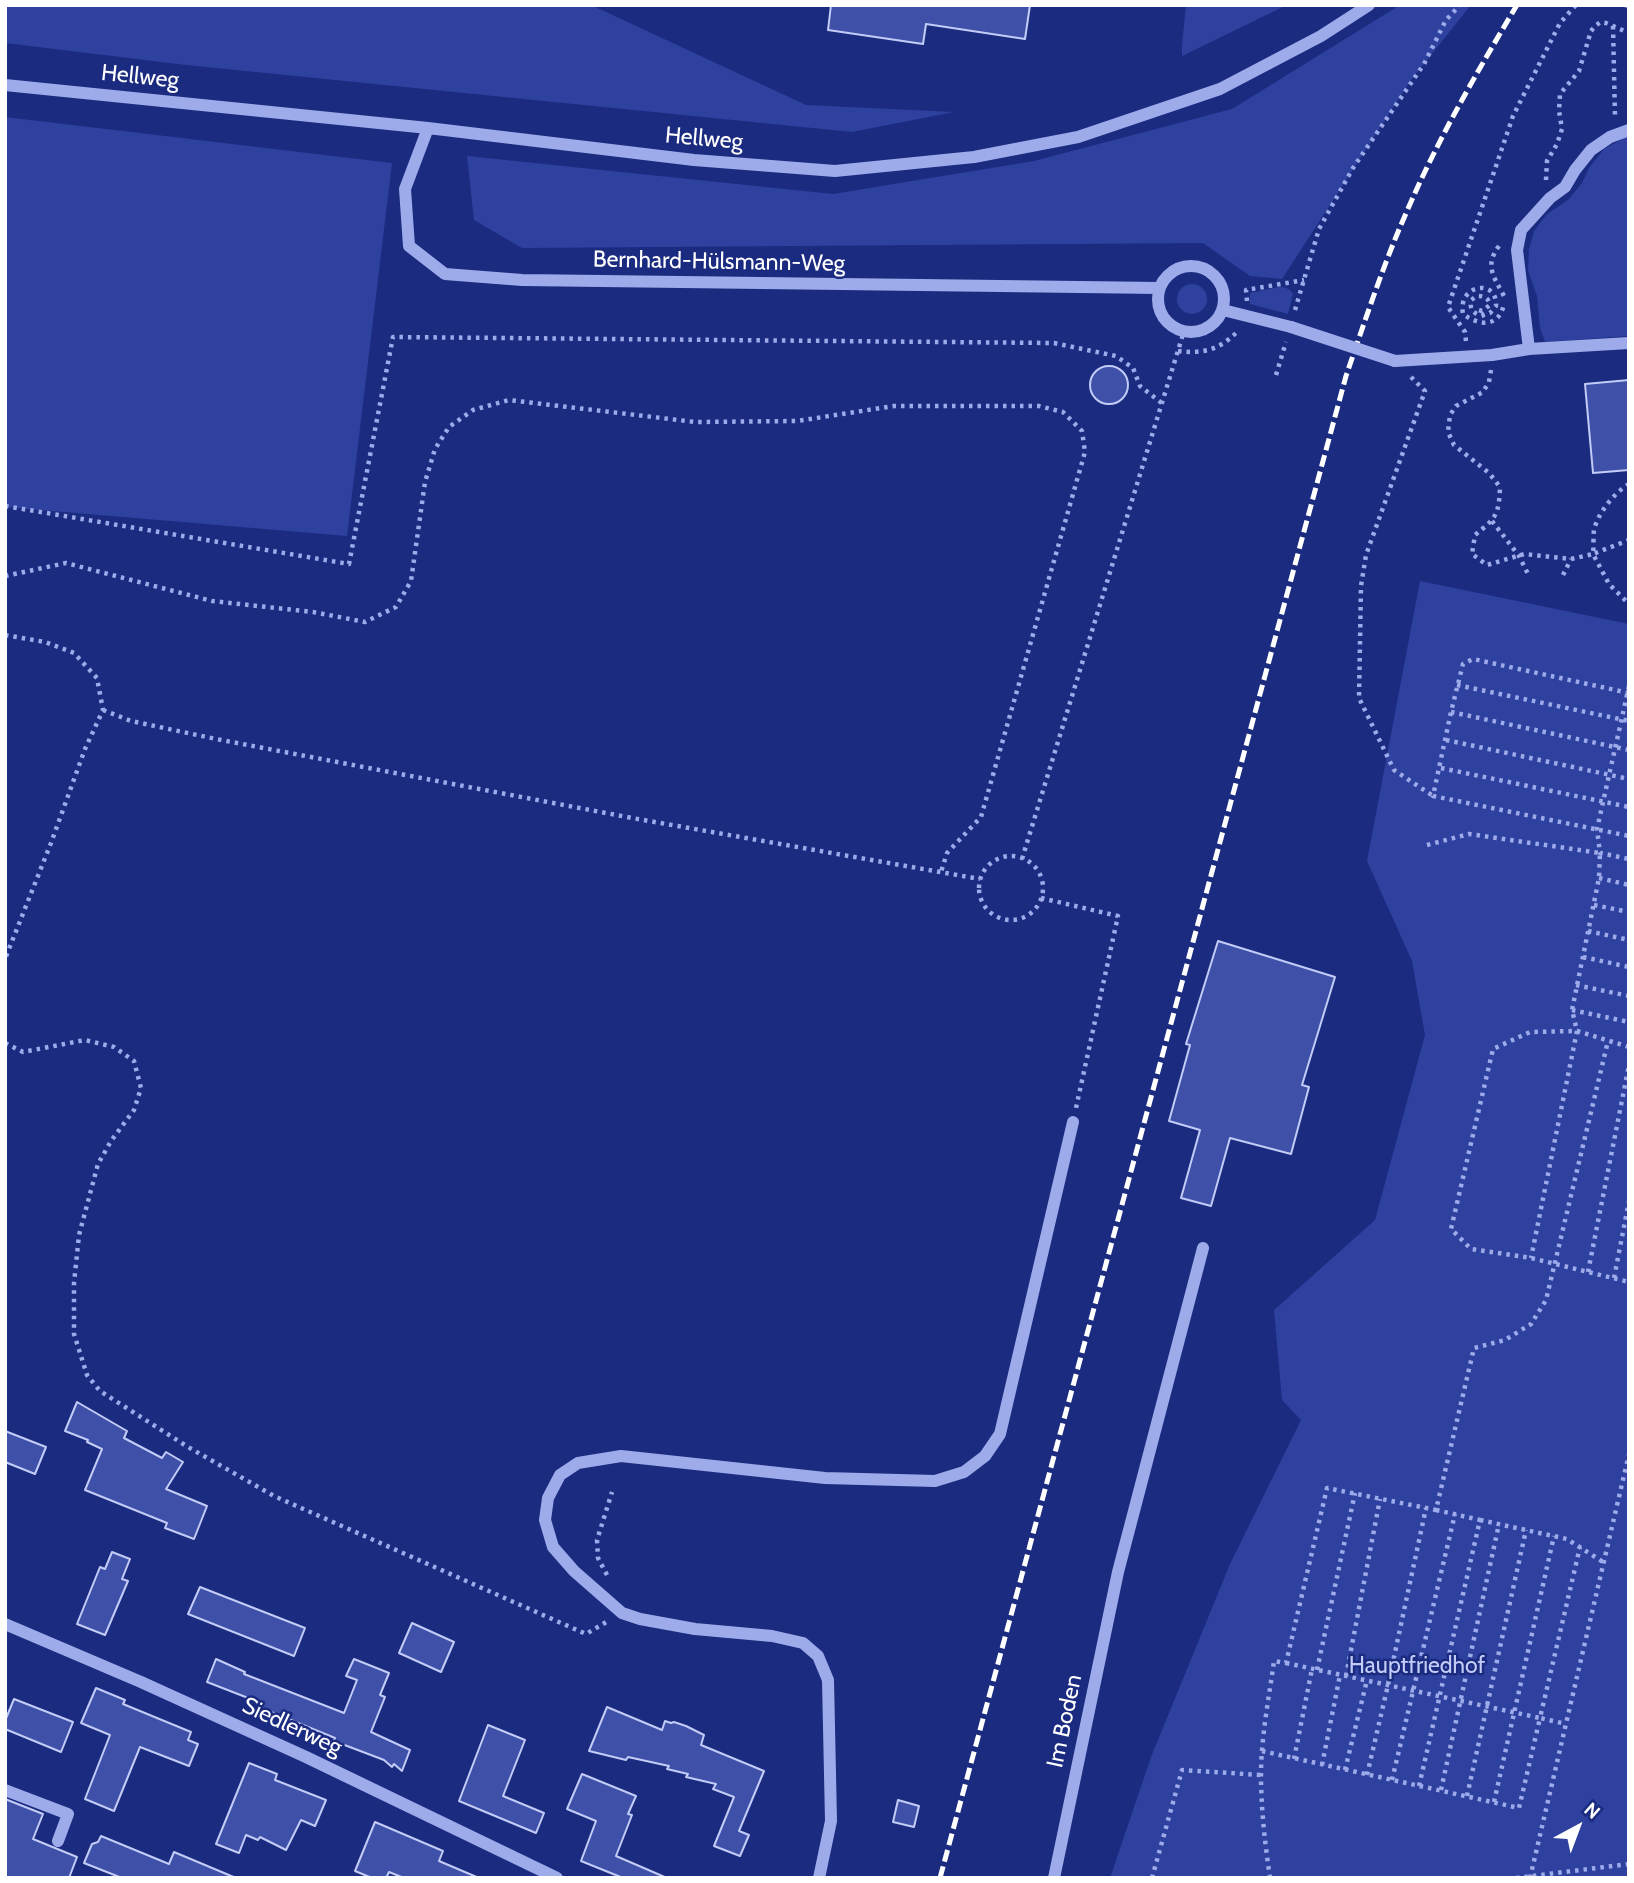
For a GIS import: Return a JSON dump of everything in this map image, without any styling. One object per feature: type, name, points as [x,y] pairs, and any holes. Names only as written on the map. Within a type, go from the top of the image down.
[{"type":"street","name":"Hellweg","points":[[5,85],[428,128],[694,160],[835,171],[974,157],[1078,137],[1220,89],[1321,36],[1369,5]]},
{"type":"street","name":"Bernhard-Hülsmann-Weg","points":[[428,128],[405,189],[409,246],[445,274],[522,280],[1159,288]]},
{"type":"street","points":[[1529,349],[1517,250],[1521,230],[1550,198],[1565,187],[1574,170],[1591,149],[1629,130]]},
{"type":"street","points":[[1197,266],[1221,284],[1223,310],[1209,327],[1199,332],[1184,331],[1167,322],[1159,306],[1159,288],[1168,274],[1197,266]]},
{"type":"street","points":[[1223,310],[1290,327],[1395,361],[1629,343]]},
{"type":"street","points":[[819,1878],[831,1821],[831,1772],[828,1680],[818,1657],[803,1643],[772,1636],[695,1629],[622,1613],[575,1571],[553,1547],[545,1520],[548,1498],[560,1475],[578,1463],[621,1456],[825,1478],[935,1481],[964,1472],[985,1456],[1000,1434],[1073,1122]]},
{"type":"street","name":"Im Boden","points":[[1054,1878],[1118,1572],[1203,1248]]},
{"type":"street","name":"Siedlerweg","points":[[5,1624],[306,1757],[557,1878]]},
{"type":"street","points":[[5,1790],[68,1814],[58,1841]]},
{"type":"path","points":[[1276,375],[1319,229],[1353,168],[1424,64],[1446,20],[1460,5]]},
{"type":"path","points":[[1466,356],[1465,332],[1448,307],[1513,116],[1560,23],[1576,5]]},
{"type":"path","points":[[1550,198],[1545,178],[1547,161],[1562,129],[1560,94],[1579,71],[1591,31],[1596,24],[1601,22],[1629,33]]},
{"type":"path","points":[[1613,26],[1615,135]]},
{"type":"path","points":[[1479,310],[1482,311],[1490,304],[1484,296],[1477,296],[1471,300],[1470,307],[1473,312],[1481,316],[1490,313],[1496,306],[1497,300],[1492,291],[1485,288],[1476,288],[1465,295],[1461,305],[1463,314],[1472,321],[1486,323],[1495,321],[1502,313],[1504,296],[1490,264],[1501,243],[1519,242]]},
{"type":"path","points":[[1022,859],[1184,331]]},
{"type":"path","points":[[5,506],[349,564],[393,337],[1054,343],[1116,356],[1133,368],[1140,386],[1163,404]]},
{"type":"path","points":[[1492,355],[1489,382],[1483,392],[1456,406],[1450,415],[1448,432],[1454,445],[1489,474],[1500,487],[1499,503],[1492,521],[1475,535],[1472,554],[1487,565],[1524,554],[1570,559],[1593,554],[1629,540]]},
{"type":"path","points":[[1395,361],[1425,391],[1366,555],[1361,597],[1359,698],[1394,770],[1433,796],[1629,836]]},
{"type":"path","points":[[5,576],[66,563],[212,601],[313,612],[365,622],[396,607],[411,581],[425,482],[435,449],[449,427],[473,410],[509,400],[695,422],[797,421],[894,406],[1040,406],[1063,412],[1082,431],[1085,453],[981,817],[947,853],[941,872]]},
{"type":"path","points":[[1629,484],[1605,507],[1594,529],[1593,554],[1609,584],[1629,604]]},
{"type":"path","points":[[1492,521],[1519,556],[1529,576]]},
{"type":"path","points":[[1563,575],[1570,559]]},
{"type":"path","points":[[5,635],[45,642],[74,653],[97,678],[103,710],[85,749],[5,959]]},
{"type":"path","points":[[1433,796],[1463,664],[1473,659],[1628,690],[1597,830],[1599,878],[1572,1010],[1577,1031],[1531,1258]]},
{"type":"path","points":[[1457,685],[1629,721]]},
{"type":"path","points":[[103,710],[131,721],[230,742],[632,818],[980,879]]},
{"type":"path","points":[[1451,712],[1629,750]]},
{"type":"path","points":[[1446,740],[1629,779]]},
{"type":"path","points":[[1441,768],[1629,807]]},
{"type":"path","points":[[1427,845],[1469,834],[1629,859]]},
{"type":"path","points":[[1012,856],[1022,859],[1031,863],[1037,871],[1043,889],[1041,898],[1027,915],[1007,920],[996,917],[987,910],[982,900],[980,879],[992,862],[1012,856]]},
{"type":"path","points":[[1599,878],[1629,885]]},
{"type":"path","points":[[1041,898],[1118,916],[1073,1122]]},
{"type":"path","points":[[1594,905],[1629,912]]},
{"type":"path","points":[[1588,931],[1629,940]]},
{"type":"path","points":[[1583,957],[1629,967]]},
{"type":"path","points":[[1576,985],[1629,996]]},
{"type":"path","points":[[1572,1010],[1629,1022]]},
{"type":"path","points":[[1629,1047],[1577,1031],[1530,1032],[1493,1049],[1451,1229],[1471,1249],[1531,1258],[1629,1282]]},
{"type":"path","points":[[5,1043],[23,1052],[85,1040],[114,1046],[134,1061],[141,1088],[134,1110],[98,1164],[79,1235],[75,1271],[74,1334],[87,1375],[100,1391],[188,1447],[274,1496],[586,1634],[622,1613]]},
{"type":"path","points":[[1436,1510],[1474,1348],[1505,1340],[1531,1324],[1546,1300],[1608,1041]]},
{"type":"path","points":[[1588,1272],[1629,1065]]},
{"type":"path","points":[[1614,1278],[1629,1201]]},
{"type":"path","points":[[1530,1877],[1629,1454]]},
{"type":"path","points":[[1286,1663],[1327,1488],[1567,1538],[1604,1562]]},
{"type":"path","points":[[608,1578],[598,1558],[597,1541],[612,1492]]},
{"type":"path","points":[[1294,1759],[1355,1493]]},
{"type":"path","points":[[1322,1765],[1380,1499]]},
{"type":"path","points":[[1367,1774],[1426,1508]]},
{"type":"path","points":[[1392,1780],[1455,1514]]},
{"type":"path","points":[[1419,1786],[1480,1520]]},
{"type":"path","points":[[1441,1791],[1499,1524]]},
{"type":"path","points":[[1467,1796],[1526,1530]]},
{"type":"path","points":[[1494,1802],[1554,1536]]},
{"type":"path","points":[[1262,1751],[1519,1808],[1580,1547]]},
{"type":"path","points":[[1270,1878],[1261,1775],[1274,1661],[1566,1724]]},
{"type":"path","points":[[1345,1770],[1367,1681]]},
{"type":"path","points":[[1152,1878],[1182,1770],[1261,1775]]},
{"type":"path","points":[[1516,1878],[1629,1864]]},
{"type":"green space","points":[[5,5],[591,5],[806,105],[954,112],[852,132],[186,65],[5,43]]},
{"type":"green space","points":[[1186,5],[1287,5],[1182,56]]},
{"type":"green space","points":[[1400,5],[1471,5],[1411,80],[1282,279],[1250,276],[1203,243],[522,248],[474,220],[467,156],[833,194],[1034,161],[1232,109]]},
{"type":"green space","points":[[5,117],[392,163],[347,536],[5,507]]},
{"type":"green space","points":[[1629,135],[1629,336],[1545,342],[1540,328],[1537,296],[1528,271],[1529,249],[1534,231],[1547,214],[1568,200],[1604,149]]},
{"type":"green space","points":[[1192,284],[1203,288],[1207,299],[1203,310],[1192,314],[1181,310],[1177,299],[1181,288]]},
{"type":"green space","points":[[1279,287],[1288,289],[1293,294],[1288,314],[1250,304],[1250,293]]},
{"type":"green space","name":"Hauptfriedhof","points":[[1420,581],[1629,624],[1629,1878],[1110,1878],[1151,1757],[1230,1564],[1301,1420],[1282,1400],[1274,1310],[1375,1220],[1425,1035],[1412,961],[1367,861]]},
{"type":"building","points":[[831,5],[1030,5],[1025,39],[926,24],[923,44],[828,30]]},
{"type":"building","points":[[1109,366],[1122,372],[1128,385],[1122,398],[1109,404],[1096,398],[1090,385],[1096,372]]},
{"type":"building","points":[[1629,380],[1629,470],[1593,473],[1585,384]]},
{"type":"building","points":[[1218,941],[1335,977],[1302,1085],[1309,1087],[1291,1154],[1230,1138],[1211,1206],[1181,1198],[1200,1130],[1169,1121],[1190,1045],[1186,1044]]},
{"type":"building","points":[[77,1402],[127,1431],[124,1438],[162,1458],[166,1452],[183,1462],[166,1489],[207,1506],[194,1539],[165,1528],[167,1523],[85,1490],[102,1449],[65,1431]]},
{"type":"building","points":[[5,1431],[46,1447],[35,1474],[5,1462]]},
{"type":"building","points":[[112,1552],[130,1559],[122,1579],[128,1581],[105,1635],[77,1624],[100,1567],[105,1569]]},
{"type":"building","points":[[200,1587],[305,1628],[294,1656],[188,1614]]},
{"type":"building","points":[[412,1623],[454,1642],[441,1672],[399,1653]]},
{"type":"building","points":[[216,1659],[245,1672],[244,1674],[344,1713],[357,1680],[346,1676],[354,1659],[389,1673],[380,1695],[385,1697],[371,1732],[410,1750],[402,1771],[394,1764],[392,1767],[384,1760],[259,1707],[261,1703],[207,1682]]},
{"type":"building","points":[[96,1688],[125,1700],[123,1704],[191,1732],[188,1740],[198,1744],[189,1766],[140,1747],[114,1811],[85,1799],[110,1735],[81,1723]]},
{"type":"building","points":[[14,1699],[73,1722],[61,1752],[5,1729],[5,1721]]},
{"type":"building","points":[[607,1707],[662,1730],[665,1721],[686,1726],[704,1735],[701,1745],[764,1771],[739,1831],[749,1835],[740,1856],[714,1846],[734,1797],[713,1789],[716,1784],[686,1777],[688,1774],[667,1769],[669,1766],[589,1751]]},
{"type":"building","points":[[488,1725],[525,1740],[503,1796],[544,1813],[536,1833],[459,1801]]},
{"type":"building","points":[[249,1763],[277,1774],[275,1780],[326,1800],[315,1826],[301,1820],[286,1850],[260,1837],[258,1840],[246,1835],[239,1853],[216,1844]]},
{"type":"building","points":[[582,1774],[636,1796],[628,1814],[632,1815],[616,1856],[667,1878],[623,1878],[581,1861],[596,1821],[567,1809]]},
{"type":"building","points":[[5,1799],[43,1814],[33,1839],[77,1857],[69,1878],[5,1878]]},
{"type":"building","points":[[898,1800],[919,1806],[914,1827],[893,1822]]},
{"type":"building","points":[[375,1822],[443,1851],[439,1861],[479,1878],[404,1878],[389,1872],[386,1878],[372,1878],[355,1871]]},
{"type":"building","points":[[101,1836],[169,1864],[174,1852],[236,1878],[122,1878],[84,1863],[92,1844],[98,1842]]},
{"type":"railway","points":[[940,1878],[1346,376],[1382,272],[1419,184],[1459,106],[1517,5]]}]
